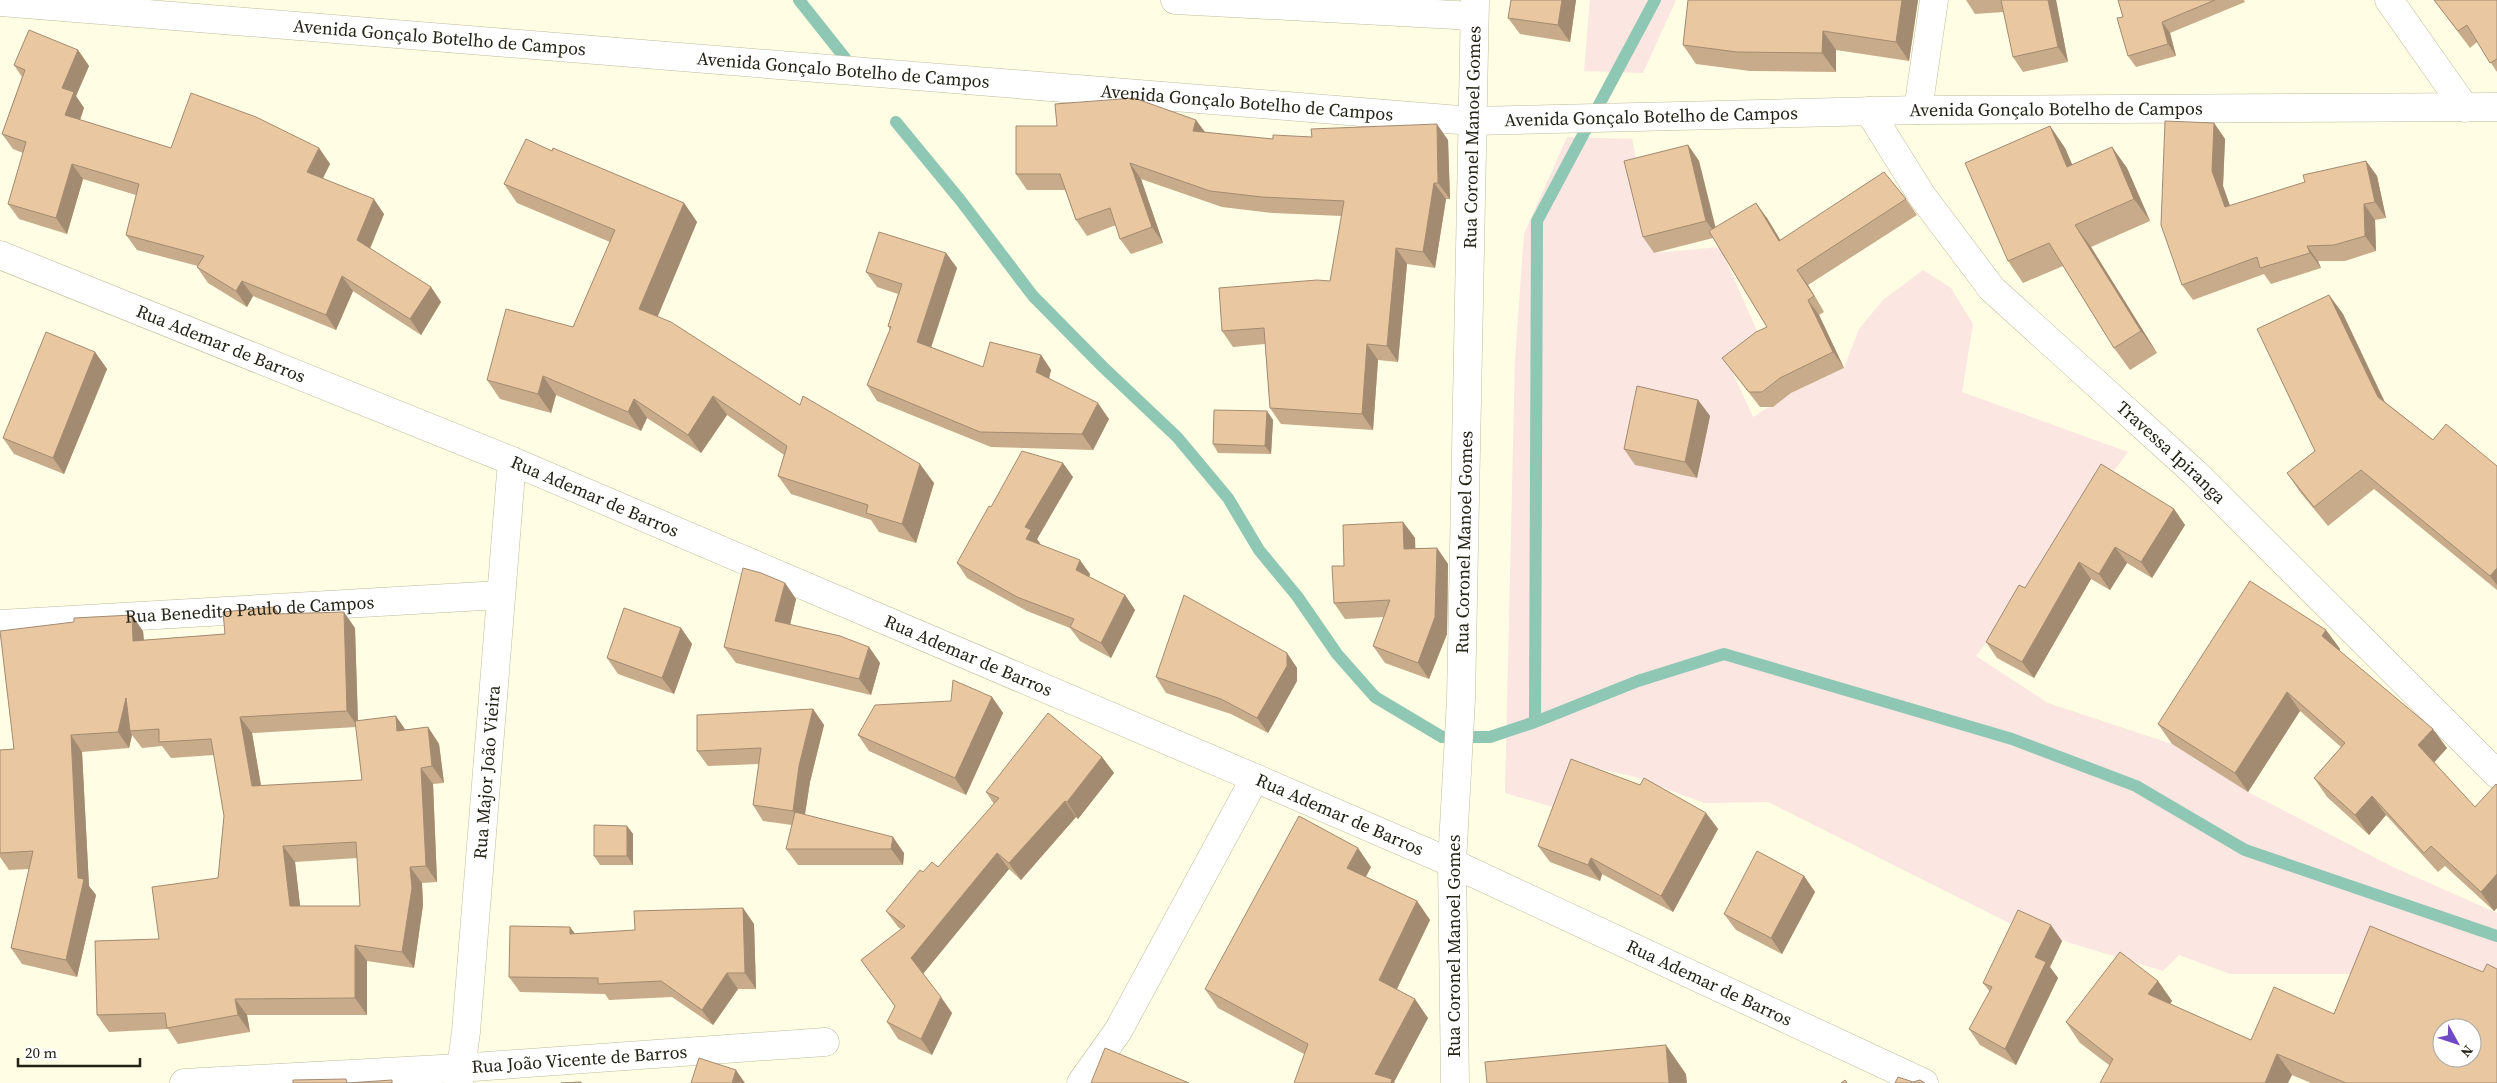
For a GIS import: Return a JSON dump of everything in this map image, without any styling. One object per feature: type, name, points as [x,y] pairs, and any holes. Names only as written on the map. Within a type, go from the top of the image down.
[{"type":"street","points":[[1175,0],[1475,8]]},
{"type":"street","points":[[1918,110],[1934,0]]},
{"type":"street","points":[[2388,0],[2465,108]]},
{"type":"street","name":"Avenida Gonçalo Botelho de Campos","points":[[0,2],[1472,121],[1918,110],[2497,107]]},
{"type":"street","name":"Rua Coronel Manoel Gomes","points":[[1455,1083],[1452,863],[1462,699],[1475,8]]},
{"type":"street","name":"Travessa Ipiranga","points":[[1869,111],[1922,196],[1992,289],[2195,473],[2497,774]]},
{"type":"street","name":"Rua Ademar de Barros","points":[[0,255],[512,461],[1255,778],[1452,863],[1924,1083]]},
{"type":"street","name":"Rua Major João Vieira","points":[[459,1076],[466,1022],[512,461]]},
{"type":"street","name":"Rua Benedito Paulo de Campos","points":[[0,624],[500,595]]},
{"type":"street","points":[[1082,1083],[1118,1031],[1255,778]]},
{"type":"street","name":"Rua João Vicente de Barros","points":[[184,1083],[459,1076],[825,1042]]},
{"type":"shaded area","points":[[1590,0],[1676,0],[1643,73],[1584,71]]},
{"type":"shaded area","points":[[1567,137],[1632,139],[1654,253],[1720,247],[1765,349],[1733,373],[1753,417],[1795,391],[1844,368],[1859,329],[1883,300],[1923,270],[1951,288],[1973,324],[1962,392],[2128,452],[1976,656],[2048,703],[2172,744],[2248,792],[2393,867],[2497,913],[2497,985],[2362,974],[2230,974],[2179,955],[2163,971],[2015,926],[1768,802],[1704,803],[1632,776],[1574,764],[1553,807],[1505,793],[1515,359],[1524,234]]},
{"type":"building","points":[[1511,0],[1562,0],[1558,25],[1508,18]]},
{"type":"building","points":[[1688,0],[1902,0],[1896,42],[1823,31],[1822,53],[1737,52],[1683,45]]},
{"type":"building","points":[[2001,0],[2048,0],[2058,47],[2013,57]]},
{"type":"building","points":[[2118,0],[2215,0],[2162,22],[2168,44],[2128,56],[2117,18],[2123,17]]},
{"type":"building","points":[[2434,0],[2497,0],[2497,59],[2490,63],[2467,25],[2458,31]]},
{"type":"building","points":[[29,30],[78,50],[62,88],[74,92],[65,115],[171,148],[191,93],[256,117],[319,148],[307,172],[374,199],[357,240],[431,287],[410,319],[342,276],[326,315],[242,281],[236,291],[197,267],[204,256],[126,235],[139,184],[72,164],[56,218],[8,204],[26,142],[2,134],[25,70],[14,65]]},
{"type":"building","points":[[1134,98],[1196,120],[1193,131],[1273,139],[1273,135],[1312,137],[1311,129],[1437,124],[1438,183],[1434,183],[1423,252],[1396,248],[1387,346],[1367,344],[1362,414],[1270,408],[1264,328],[1222,331],[1219,288],[1317,280],[1330,281],[1344,201],[1262,197],[1210,191],[1130,163],[1152,227],[1120,239],[1110,208],[1076,220],[1060,174],[1016,174],[1016,126],[1057,126],[1055,104]]},
{"type":"building","points":[[2165,121],[2214,123],[2212,171],[2225,207],[2305,182],[2303,175],[2366,161],[2375,202],[2364,204],[2365,236],[2334,245],[2307,246],[2310,253],[2260,268],[2257,257],[2182,285],[2161,225]]},
{"type":"building","points":[[2050,126],[2067,167],[2112,147],[2134,199],[2075,225],[2141,331],[2114,348],[2049,243],[2008,261],[1965,163]]},
{"type":"building","points":[[526,139],[552,151],[553,148],[684,203],[639,309],[671,322],[800,405],[803,396],[920,464],[902,524],[866,513],[868,505],[778,476],[787,446],[713,396],[688,435],[634,399],[628,412],[543,376],[538,394],[487,380],[506,309],[573,327],[615,230],[504,184]]},
{"type":"building","points":[[1688,145],[1706,221],[1643,237],[1624,161]]},
{"type":"building","points":[[1884,172],[1906,199],[1797,270],[1814,296],[1808,300],[1833,352],[1780,378],[1762,392],[1749,392],[1722,358],[1756,332],[1767,327],[1709,231],[1756,203],[1779,241]]},
{"type":"building","points":[[879,232],[946,253],[917,342],[983,367],[990,342],[1041,355],[1036,372],[1098,403],[1082,434],[980,432],[867,385],[891,327],[888,326],[902,284],[866,272]]},
{"type":"building","points":[[2329,295],[2378,397],[2433,440],[2446,424],[2497,466],[2497,568],[2490,576],[2361,470],[2314,507],[2287,473],[2315,451],[2257,329]]},
{"type":"building","points":[[46,332],[95,352],[53,458],[3,438]]},
{"type":"building","points":[[1637,386],[1698,400],[1685,462],[1624,449]]},
{"type":"building","points":[[1214,410],[1267,411],[1265,446],[1213,444]]},
{"type":"building","points":[[1022,451],[1063,463],[1025,527],[1031,530],[1026,539],[1080,560],[1076,570],[1125,595],[1101,643],[1070,627],[1074,619],[1017,597],[957,563]]},
{"type":"building","points":[[2101,464],[2174,509],[2141,562],[2115,547],[2099,574],[2079,562],[2022,662],[1986,642],[2019,585],[2025,588]]},
{"type":"building","points":[[1403,522],[1404,549],[1437,548],[1435,617],[1418,663],[1373,646],[1390,600],[1334,603],[1332,566],[1344,566],[1343,525]]},
{"type":"building","points":[[743,568],[785,583],[775,621],[840,636],[869,647],[859,679],[724,647]]},
{"type":"building","points":[[2250,581],[2326,630],[2322,636],[2433,729],[2418,745],[2475,807],[2497,785],[2497,874],[2481,892],[2431,846],[2424,853],[2372,796],[2355,815],[2314,778],[2345,743],[2287,692],[2235,773],[2158,724]]},
{"type":"building","points":[[1184,595],[1287,653],[1287,666],[1257,718],[1221,699],[1156,677]]},
{"type":"building","points":[[274,607],[275,614],[344,612],[347,711],[240,717],[252,786],[362,780],[355,721],[396,716],[397,731],[428,727],[432,766],[421,768],[426,866],[410,867],[412,888],[402,952],[355,945],[355,998],[235,999],[238,1015],[167,1028],[165,1013],[97,1015],[95,941],[159,939],[152,887],[218,878],[224,816],[211,739],[159,742],[159,729],[130,731],[126,698],[118,732],[71,735],[78,878],[84,879],[66,960],[11,948],[33,851],[0,853],[0,750],[14,749],[0,631],[74,622],[74,618],[132,615],[133,641],[225,634],[223,612]],"holes":[[[356,842],[360,906],[290,906],[283,846]]]},
{"type":"building","points":[[624,608],[681,628],[662,678],[607,658]]},
{"type":"building","points":[[953,680],[992,697],[955,778],[858,735],[875,705],[951,701]]},
{"type":"building","points":[[813,709],[799,766],[793,811],[753,805],[761,748],[697,751],[697,715]]},
{"type":"building","points":[[1048,713],[1102,757],[1067,802],[1065,801],[1009,863],[997,853],[911,958],[941,997],[921,1039],[887,1022],[895,1006],[861,960],[905,926],[886,911],[920,870],[923,872],[932,862],[938,867],[999,798],[986,792]]},
{"type":"building","points":[[1571,759],[1640,785],[1644,778],[1706,813],[1661,896],[1591,858],[1588,865],[1538,846]]},
{"type":"building","points":[[795,812],[893,837],[891,849],[786,849]]},
{"type":"building","points":[[1299,816],[1358,848],[1347,868],[1417,901],[1379,980],[1415,999],[1375,1074],[1392,1079],[1391,1083],[1294,1083],[1308,1044],[1205,989]]},
{"type":"building","points":[[594,825],[627,826],[627,856],[594,856]]},
{"type":"building","points":[[1757,851],[1804,876],[1771,938],[1724,914]]},
{"type":"building","points":[[743,908],[745,973],[727,973],[702,1010],[661,981],[598,984],[598,978],[509,977],[510,926],[570,927],[570,934],[635,930],[634,911]]},
{"type":"building","points":[[2018,910],[2051,925],[2035,957],[2046,962],[2005,1049],[1969,1029],[1992,987],[1983,983]]},
{"type":"building","points":[[2370,926],[2483,972],[2487,964],[2497,969],[2497,1083],[2346,1083],[2277,1054],[2265,1083],[2100,1083],[2113,1059],[2066,1022],[2120,952],[2158,981],[2148,994],[2251,1040],[2274,987],[2334,1014]]},
{"type":"building","points":[[1666,1045],[1669,1083],[1487,1083],[1485,1062]]},
{"type":"building","points":[[1105,1048],[1189,1083],[1091,1083]]},
{"type":"building","points":[[699,1058],[736,1070],[732,1083],[691,1083]]},
{"type":"building","points":[[1898,1077],[1913,1082],[1920,1080],[1925,1083],[1895,1083]]},
{"type":"building","points":[[346,1079],[347,1083],[293,1083],[293,1080]]},
{"type":"building","points":[[392,1080],[392,1083],[347,1083]]},
{"type":"waterway","points":[[799,0],[845,58]]},
{"type":"waterway","points":[[1535,722],[1537,221],[1655,0]]},
{"type":"waterway","points":[[896,122],[961,201],[1033,296],[1103,367],[1177,437],[1228,498],[1259,550],[1297,596],[1337,654],[1375,697],[1442,737],[1490,737],[1535,722],[1638,681],[1724,654],[2012,739],[2136,786],[2245,850],[2497,936]]}]
